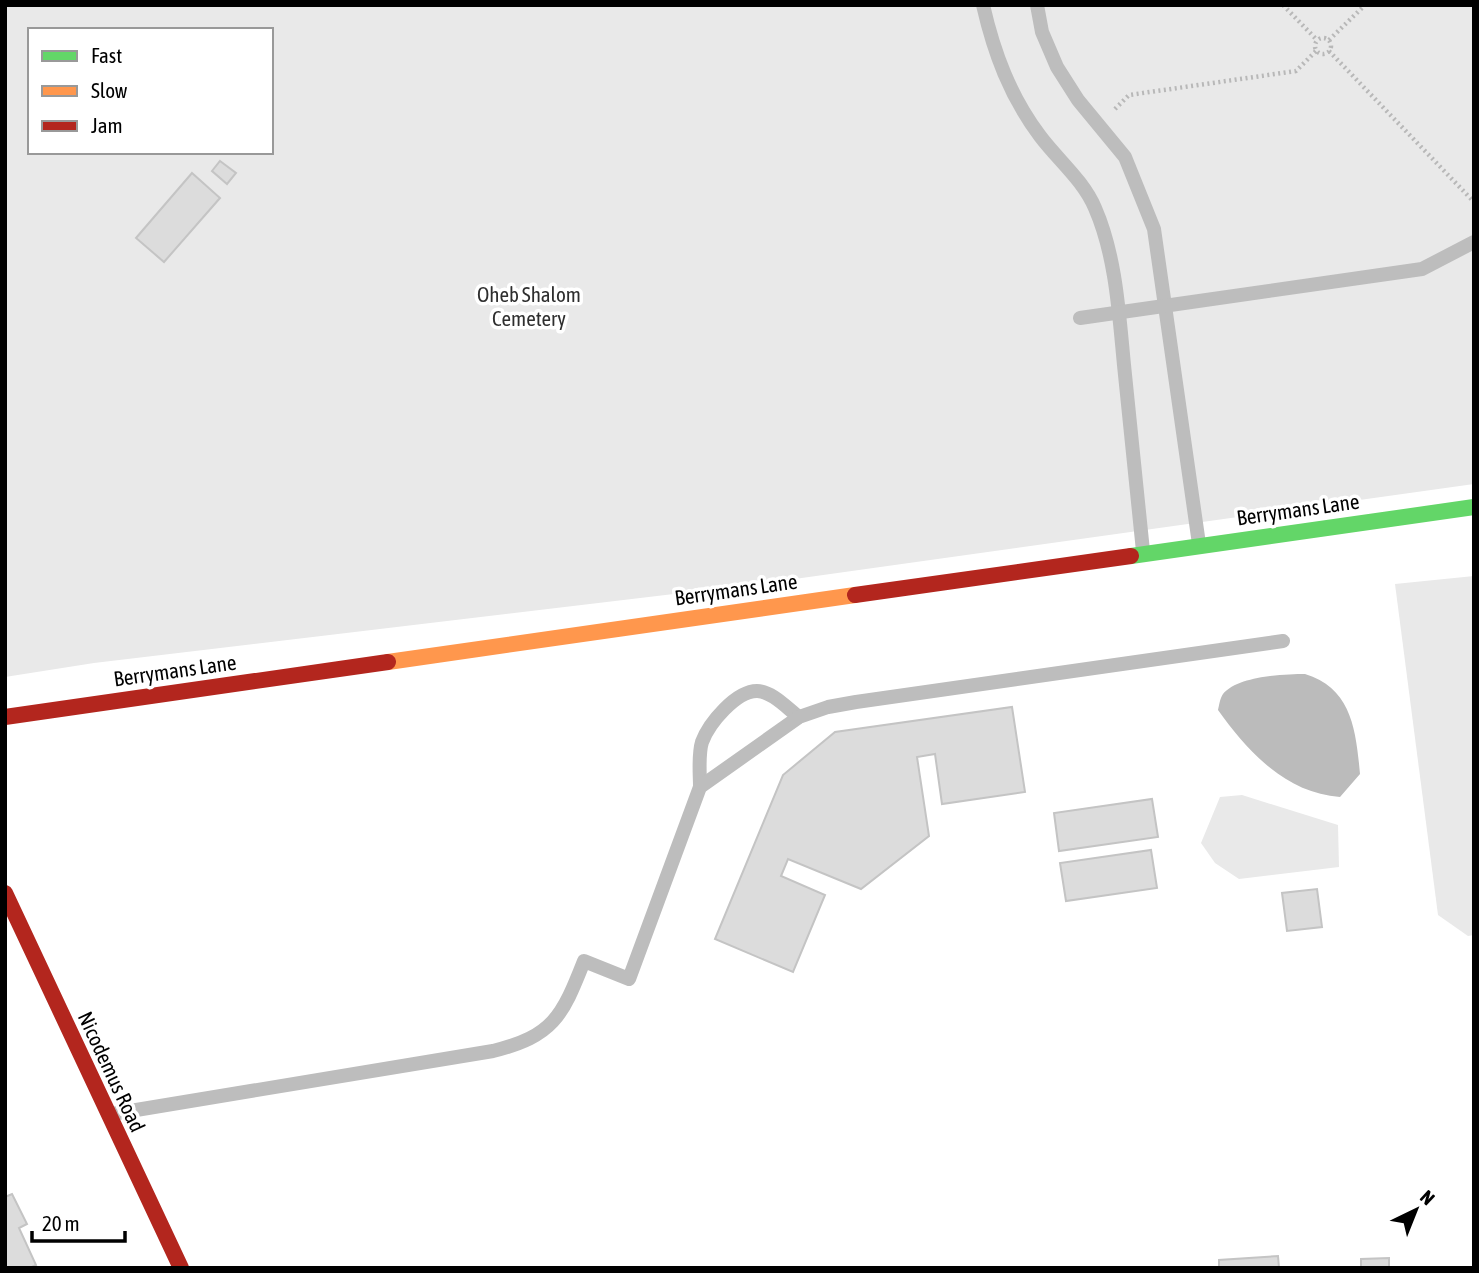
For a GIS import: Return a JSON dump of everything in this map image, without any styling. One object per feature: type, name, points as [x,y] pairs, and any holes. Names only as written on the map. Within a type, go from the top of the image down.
[{"type":"street","name":"Berrymans Lane","points":[[5,717],[1199,544],[1474,507]]},
{"type":"street","name":"Nicodemus Road","points":[[5,893],[181,1268]]},
{"type":"lane","points":[[983,5],[992,47],[1013,95],[1040,135],[1083,187],[1095,209],[1105,240],[1119,313],[1143,553]]},
{"type":"lane","points":[[1037,5],[1042,32],[1057,67],[1125,157],[1154,229],[1199,544]]},
{"type":"lane","points":[[1080,318],[1422,269],[1474,242]]},
{"type":"lane","points":[[700,786],[799,717],[828,707],[1283,641]]},
{"type":"lane","points":[[107,1115],[493,1051],[538,1036],[555,1019],[572,992],[584,961],[629,979],[700,786],[701,744],[710,727],[738,697],[757,691],[771,695],[799,717]]},
{"type":"path","points":[[1099,124],[1129,95],[1296,71],[1316,51],[1317,40],[1283,5]]},
{"type":"path","points":[[1365,5],[1329,40],[1329,51],[1474,202]]},
{"type":"path","points":[[1317,40],[1322,37],[1329,40]]},
{"type":"path","points":[[1316,51],[1321,54],[1329,51]]},
{"type":"green space","name":"Oheb Shalom Cemetery","points":[[5,5],[1474,5],[1474,484],[766,583],[94,663],[5,677]]},
{"type":"green space","points":[[1474,576],[1474,935],[1468,936],[1438,915],[1395,584]]},
{"type":"green space","points":[[1242,795],[1338,825],[1339,867],[1239,879],[1215,863],[1201,843],[1220,797]]},
{"type":"shaded area","points":[[1305,674],[1333,689],[1349,713],[1353,727],[1360,774],[1340,797],[1302,788],[1270,768],[1242,741],[1218,710],[1223,694],[1239,683],[1262,677]]},
{"type":"building","points":[[220,161],[236,173],[227,184],[212,171]]},
{"type":"building","points":[[192,173],[220,198],[164,262],[136,238]]},
{"type":"building","points":[[1012,707],[1025,792],[942,804],[935,754],[917,757],[929,836],[861,889],[788,859],[781,876],[825,895],[793,972],[715,939],[783,775],[835,732]]},
{"type":"building","points":[[1152,799],[1158,837],[1059,851],[1054,813]]},
{"type":"building","points":[[1151,850],[1157,888],[1066,901],[1060,863]]},
{"type":"building","points":[[1317,889],[1322,927],[1287,931],[1282,893]]},
{"type":"building","points":[[12,1194],[27,1224],[19,1228],[36,1265],[30,1268],[5,1268],[5,1197]]},
{"type":"building","points":[[1278,1256],[1279,1268],[1219,1268],[1219,1260]]},
{"type":"building","points":[[1389,1258],[1389,1268],[1361,1268],[1361,1259]]},
{"type":"traffic: fast","points":[[1131,556],[1474,507]]},
{"type":"traffic: slow","points":[[388,662],[855,595]]},
{"type":"traffic: jam","points":[[855,595],[1131,556]]},
{"type":"traffic: jam","points":[[5,717],[388,662]]},
{"type":"traffic: jam","points":[[5,893],[181,1268]]}]
